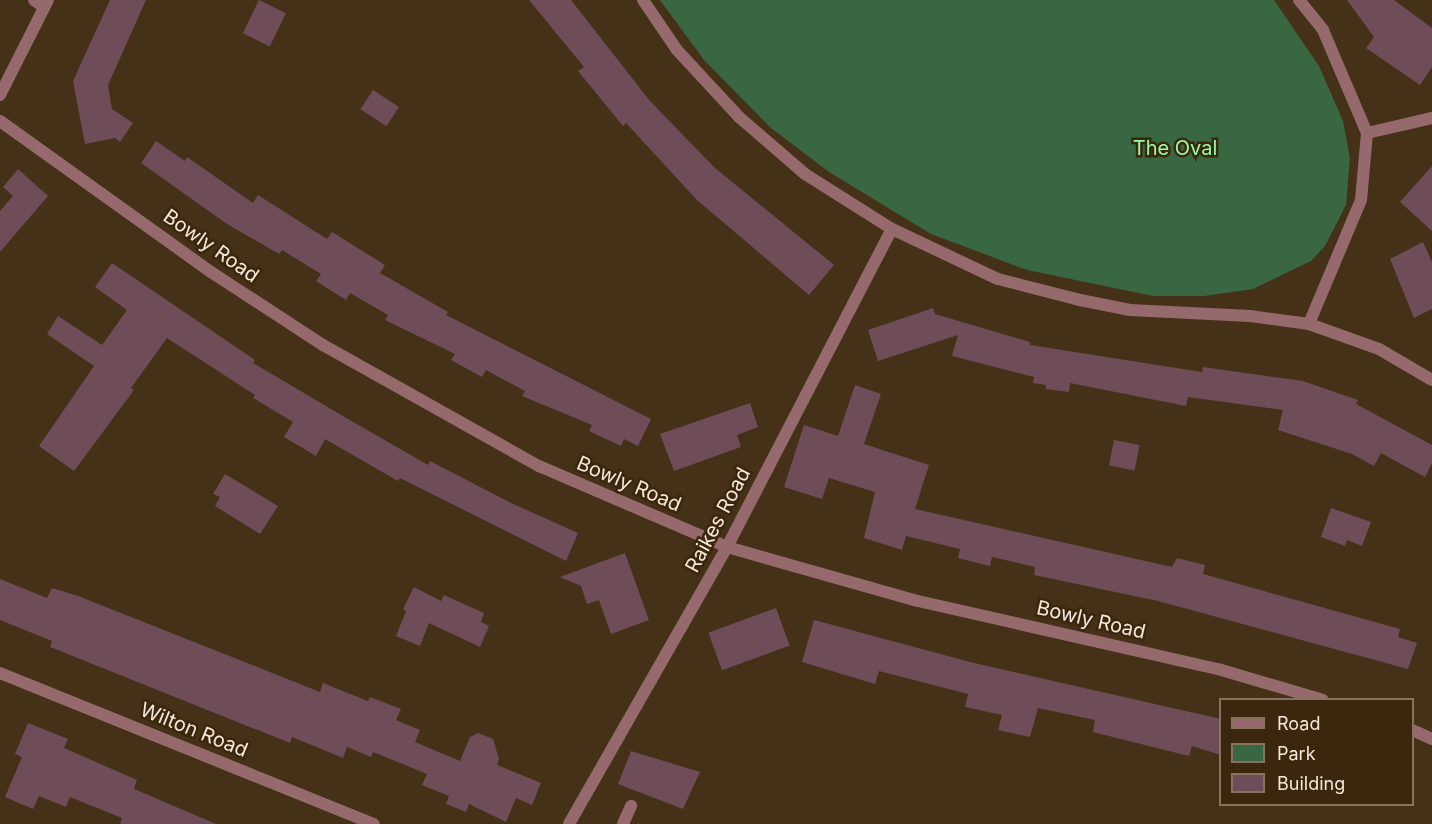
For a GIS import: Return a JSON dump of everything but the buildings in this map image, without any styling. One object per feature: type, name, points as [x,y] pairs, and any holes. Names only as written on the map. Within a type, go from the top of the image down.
[{"type":"street","points":[[643,0],[676,50],[739,117],[805,174],[892,229],[998,279],[1080,300],[1130,310],[1250,316],[1309,324],[1379,349],[1432,380]]},
{"type":"street","points":[[1299,0],[1323,30],[1367,133],[1361,201],[1309,324]]},
{"type":"street","points":[[0,95],[42,2]]},
{"type":"street","points":[[1367,133],[1432,118]]},
{"type":"street","name":"Bowly Road","points":[[0,121],[211,272],[323,345],[539,466],[727,547],[918,601],[1218,669],[1320,698]]},
{"type":"street","name":"Raikes Road","points":[[569,824],[727,547],[892,229]]},
{"type":"street","name":"Wilton Road","points":[[0,673],[374,824]]},
{"type":"street","points":[[1414,730],[1432,739]]},
{"type":"street","points":[[623,824],[631,806]]},
{"type":"green space","name":"The Oval","points":[[660,0],[1274,0],[1319,66],[1343,121],[1350,158],[1346,205],[1325,246],[1311,261],[1253,289],[1204,296],[1153,296],[1027,270],[931,234],[829,172],[771,128],[704,60]]}]
